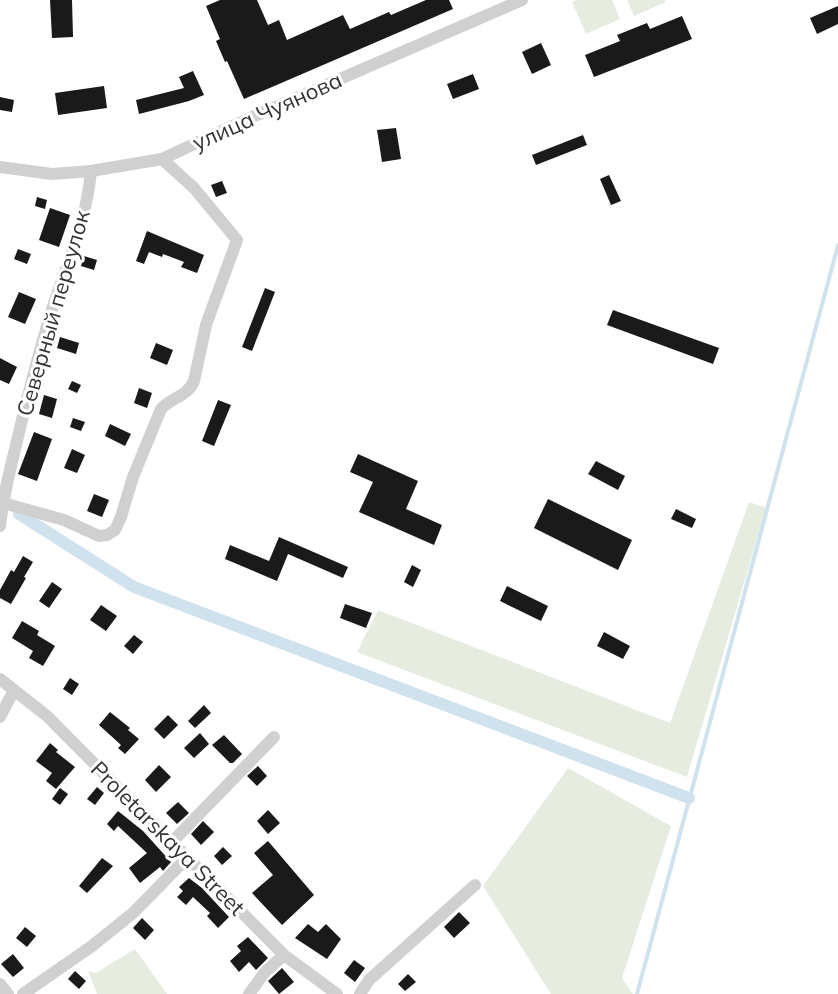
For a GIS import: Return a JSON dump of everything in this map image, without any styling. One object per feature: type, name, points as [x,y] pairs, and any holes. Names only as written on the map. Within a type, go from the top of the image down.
[{"type":"street","name":"улица Чуянова","points":[[0,166],[52,174],[91,171],[162,159],[270,109],[522,0]]},
{"type":"street","points":[[3,503],[64,520],[99,536],[107,535],[115,530],[121,517],[132,477],[161,409],[167,402],[184,395],[191,389],[206,325],[237,240],[194,188],[162,159]]},
{"type":"street","name":"Северный переулок","points":[[0,526],[3,503],[30,386],[54,304],[78,237],[90,186],[91,171]]},
{"type":"street","name":"Proletarskaya Street","points":[[0,679],[55,724],[284,955],[338,994]]},
{"type":"street","points":[[0,717],[14,690]]},
{"type":"street","points":[[172,842],[274,737]]},
{"type":"street","points":[[23,994],[92,946],[133,913],[187,858]]},
{"type":"street","points":[[360,994],[369,980],[475,885]]},
{"type":"street","points":[[249,994],[265,972],[284,955]]},
{"type":"street","points":[[0,984],[8,994]]},
{"type":"shaded area","points":[[612,0],[620,19],[586,34],[572,2]]},
{"type":"shaded area","points":[[627,0],[665,0],[666,2],[634,16]]},
{"type":"shaded area","points":[[749,502],[766,508],[687,777],[357,652],[378,610],[670,723]]},
{"type":"shaded area","points":[[568,768],[671,826],[622,978],[633,994],[551,994],[483,886]]},
{"type":"shaded area","points":[[135,949],[167,994],[97,994],[88,971],[96,973]]},
{"type":"building","points":[[50,0],[72,0],[73,37],[52,38]]},
{"type":"building","points":[[220,0],[257,0],[268,25],[279,20],[287,40],[343,15],[350,29],[389,12],[391,15],[426,0],[449,0],[453,9],[244,99],[216,41],[220,39],[206,6]]},
{"type":"building","points":[[838,6],[838,24],[817,34],[810,18]]},
{"type":"building","points":[[682,16],[692,39],[594,77],[585,55],[620,41],[617,35],[647,23],[650,29]]},
{"type":"building","points":[[541,43],[551,65],[532,74],[522,52]]},
{"type":"building","points":[[193,71],[204,95],[139,114],[136,100],[184,88],[179,77]]},
{"type":"building","points":[[473,74],[479,89],[453,99],[447,84]]},
{"type":"building","points":[[104,86],[107,108],[58,115],[55,93]]},
{"type":"building","points":[[0,97],[14,100],[12,112],[0,110]]},
{"type":"building","points":[[396,128],[401,159],[382,162],[377,130]]},
{"type":"building","points":[[583,135],[587,145],[536,165],[532,155]]},
{"type":"building","points":[[609,175],[621,201],[611,205],[600,179]]},
{"type":"building","points":[[222,181],[227,193],[216,197],[211,185]]},
{"type":"building","points":[[37,197],[47,200],[45,209],[35,206]]},
{"type":"building","points":[[50,208],[70,215],[59,247],[39,240]]},
{"type":"building","points":[[147,231],[204,255],[197,273],[181,267],[184,262],[163,254],[162,257],[149,252],[144,264],[136,261]]},
{"type":"building","points":[[18,249],[31,254],[27,264],[14,259]]},
{"type":"building","points":[[84,256],[97,260],[94,270],[81,266]]},
{"type":"building","points":[[265,288],[275,292],[252,351],[242,347]]},
{"type":"building","points":[[19,292],[36,299],[25,324],[8,317]]},
{"type":"building","points":[[613,310],[719,348],[713,364],[607,325]]},
{"type":"building","points":[[60,337],[79,343],[76,354],[57,348]]},
{"type":"building","points":[[156,343],[173,350],[167,365],[150,358]]},
{"type":"building","points":[[0,358],[17,367],[9,384],[0,380]]},
{"type":"building","points":[[72,381],[81,385],[77,393],[68,389]]},
{"type":"building","points":[[139,388],[152,393],[147,408],[134,403]]},
{"type":"building","points":[[44,395],[57,399],[52,418],[39,414]]},
{"type":"building","points":[[218,400],[231,405],[214,446],[202,441]]},
{"type":"building","points":[[73,418],[85,422],[81,431],[70,427]]},
{"type":"building","points":[[110,424],[131,434],[125,446],[105,436]]},
{"type":"building","points":[[34,432],[52,439],[37,481],[18,474]]},
{"type":"building","points":[[72,449],[85,455],[77,473],[64,468]]},
{"type":"building","points":[[358,454],[418,481],[406,509],[442,525],[434,545],[359,512],[373,482],[350,472]]},
{"type":"building","points":[[596,461],[625,476],[618,490],[588,474]]},
{"type":"building","points":[[94,494],[109,500],[102,517],[87,511]]},
{"type":"building","points":[[548,499],[632,540],[618,570],[534,528]]},
{"type":"building","points":[[676,509],[696,519],[692,528],[671,519]]},
{"type":"building","points":[[279,537],[348,567],[343,578],[288,554],[277,581],[225,559],[230,545],[269,561]]},
{"type":"building","points":[[23,556],[33,562],[11,604],[0,598],[0,590],[11,570],[14,572]]},
{"type":"building","points":[[412,565],[421,570],[413,587],[404,582]]},
{"type":"building","points":[[52,582],[62,589],[49,608],[39,601]]},
{"type":"building","points":[[507,586],[548,606],[541,621],[500,601]]},
{"type":"building","points":[[345,604],[372,613],[366,628],[340,618]]},
{"type":"building","points":[[101,605],[117,616],[106,631],[90,620]]},
{"type":"building","points":[[22,621],[39,631],[37,635],[55,646],[43,666],[29,658],[33,651],[12,638]]},
{"type":"building","points":[[604,632],[630,646],[623,659],[597,646]]},
{"type":"building","points":[[134,635],[143,642],[133,654],[124,646]]},
{"type":"building","points":[[70,678],[79,684],[72,695],[63,689]]},
{"type":"building","points":[[204,705],[211,713],[195,728],[188,721]]},
{"type":"building","points":[[110,712],[130,728],[128,730],[139,739],[125,754],[118,748],[121,745],[99,725]]},
{"type":"building","points":[[168,715],[178,725],[164,739],[154,729]]},
{"type":"building","points":[[200,733],[209,744],[194,758],[184,748]]},
{"type":"building","points":[[224,735],[242,754],[233,763],[230,763],[212,745]]},
{"type":"building","points":[[50,743],[58,750],[56,752],[75,767],[56,789],[46,781],[52,773],[36,761]]},
{"type":"building","points":[[159,765],[171,777],[156,792],[145,780]]},
{"type":"building","points":[[258,766],[267,776],[257,786],[247,776]]},
{"type":"building","points":[[97,787],[104,793],[95,805],[87,799]]},
{"type":"building","points":[[60,788],[68,794],[60,805],[52,799]]},
{"type":"building","points":[[178,802],[189,813],[177,824],[166,813]]},
{"type":"building","points":[[268,810],[280,823],[268,834],[257,821]]},
{"type":"building","points":[[118,811],[143,831],[171,862],[163,871],[160,867],[140,883],[129,868],[147,853],[118,826],[114,831],[107,824]]},
{"type":"building","points":[[203,821],[214,832],[201,845],[191,834]]},
{"type":"building","points":[[268,841],[314,895],[282,925],[252,893],[273,875],[254,853]]},
{"type":"building","points":[[223,847],[232,856],[222,865],[214,856]]},
{"type":"building","points":[[102,858],[113,866],[87,893],[79,886]]},
{"type":"building","points":[[189,878],[202,888],[229,917],[218,928],[207,916],[210,913],[193,897],[186,905],[177,897],[183,891],[179,887]]},
{"type":"building","points":[[459,912],[470,923],[454,938],[444,927]]},
{"type":"building","points":[[142,918],[154,930],[145,940],[133,928]]},
{"type":"building","points":[[308,924],[318,932],[326,924],[341,939],[327,959],[295,938]]},
{"type":"building","points":[[25,927],[36,936],[27,947],[16,938]]},
{"type":"building","points":[[248,937],[268,958],[256,970],[249,962],[239,972],[230,961],[241,951],[237,946]]},
{"type":"building","points":[[13,954],[24,968],[13,977],[1,964]]},
{"type":"building","points":[[354,960],[365,968],[355,982],[344,973]]},
{"type":"building","points":[[282,968],[294,982],[279,994],[268,981]]},
{"type":"building","points":[[75,971],[86,981],[79,989],[68,979]]},
{"type":"building","points":[[408,974],[416,982],[405,991],[398,984]]},
{"type":"waterway","points":[[637,994],[838,245]]},
{"type":"waterway","points":[[19,514],[134,587],[689,798]]}]
